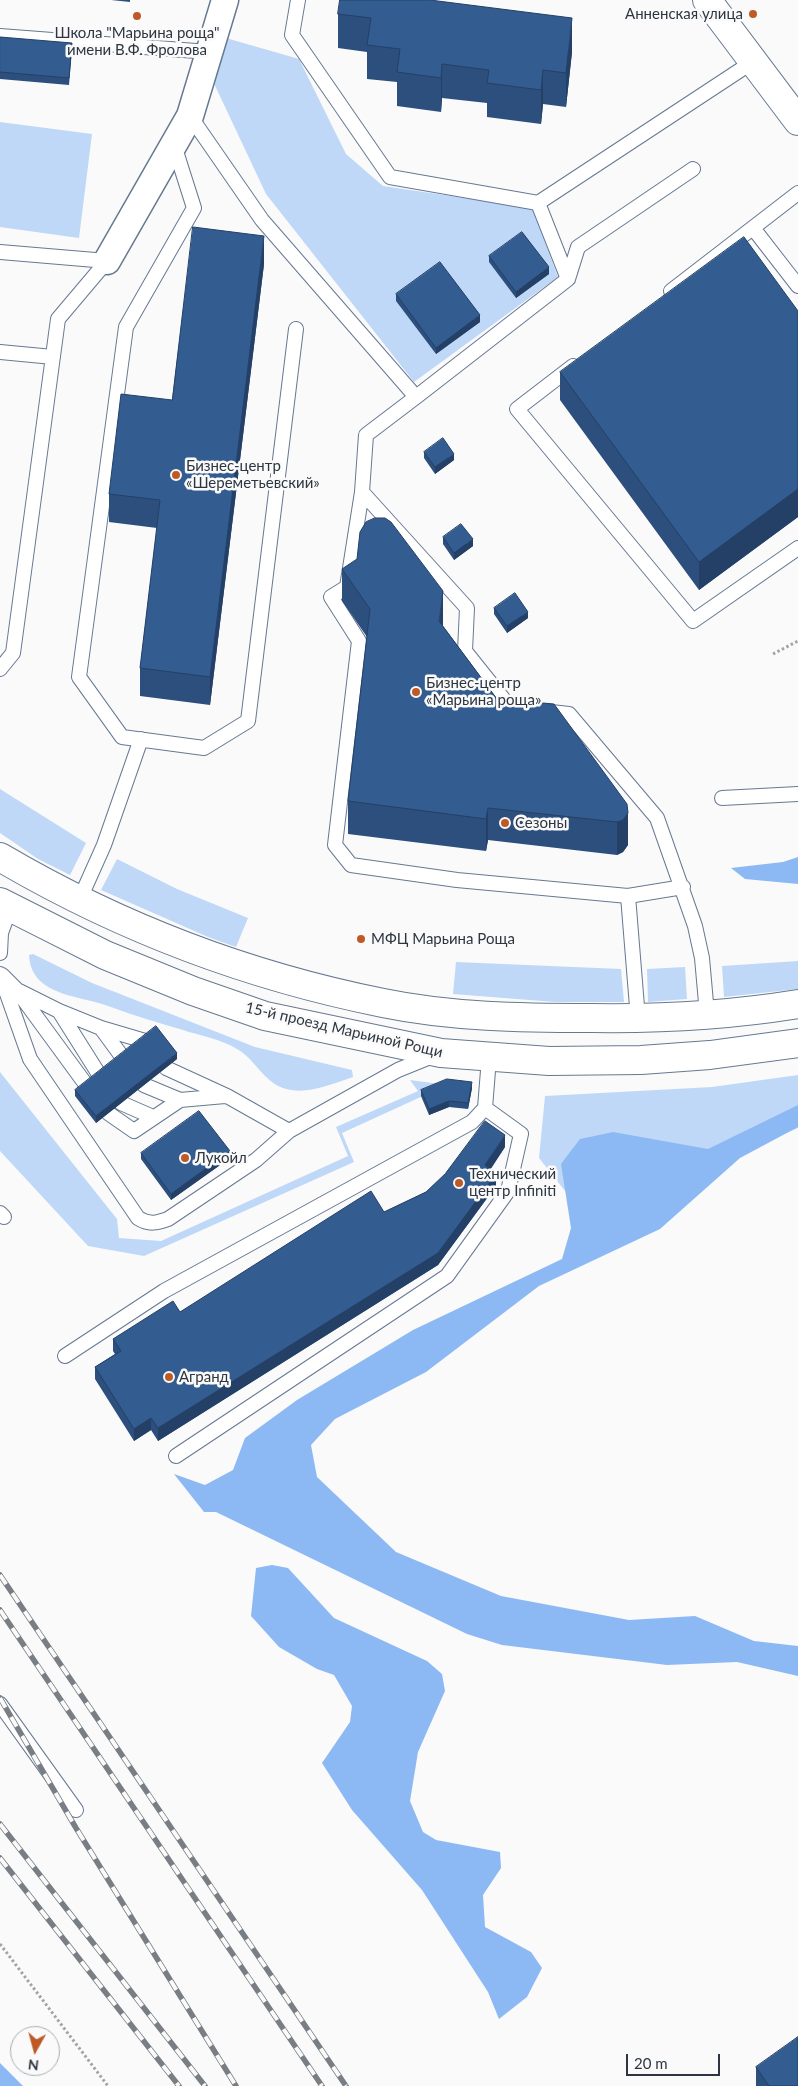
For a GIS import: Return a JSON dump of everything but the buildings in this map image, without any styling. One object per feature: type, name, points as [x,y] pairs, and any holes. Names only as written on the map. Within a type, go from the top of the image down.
[{"type":"main road","points":[[707,0],[798,121]]},
{"type":"main road","points":[[0,857],[79,901],[202,954],[275,978],[384,1004],[491,1016],[638,1018],[707,1014],[798,1004]]},
{"type":"main road","name":"15-й проезд Марьиной Рощи","points":[[5,905],[105,955],[193,991],[265,1016],[441,1053],[549,1061],[641,1060],[710,1055],[798,1043]]},
{"type":"street","points":[[107,260],[190,116],[225,0]]},
{"type":"lane","points":[[298,0],[292,35],[390,177],[538,203],[754,61]]},
{"type":"lane","points":[[0,36],[209,52]]},
{"type":"lane","points":[[190,116],[262,220],[416,397]]},
{"type":"lane","points":[[174,144],[194,208],[126,327],[79,677],[122,737],[204,748],[248,721],[296,329]]},
{"type":"lane","points":[[682,888],[628,896],[457,880],[351,865],[335,845],[359,641],[331,597],[347,587],[362,492],[366,435],[568,279],[578,247],[693,169]]},
{"type":"lane","points":[[659,300],[798,193]]},
{"type":"lane","points":[[538,203],[568,279]]},
{"type":"lane","points":[[754,228],[798,286]]},
{"type":"lane","points":[[0,252],[107,260]]},
{"type":"lane","points":[[0,669],[13,653],[58,319],[107,260]]},
{"type":"lane","points":[[0,352],[52,357]]},
{"type":"lane","points":[[588,355],[517,409],[693,621],[798,548]]},
{"type":"lane","points":[[362,492],[467,608],[466,651],[509,706],[569,714],[657,818],[695,926],[702,958],[707,1014]]},
{"type":"lane","points":[[79,901],[104,845],[140,739]]},
{"type":"lane","points":[[722,798],[798,794]]},
{"type":"lane","points":[[628,896],[638,1018]]},
{"type":"lane","points":[[0,953],[5,905]]},
{"type":"lane","points":[[0,974],[30,1059],[142,1221],[156,1224],[168,1219],[256,1160],[289,1131],[398,1070],[441,1053]]},
{"type":"lane","points":[[0,974],[16,990],[87,1086]]},
{"type":"lane","points":[[16,990],[101,1028],[145,1041]]},
{"type":"lane","points":[[59,1010],[100,1076]]},
{"type":"lane","points":[[101,1028],[123,1058]]},
{"type":"lane","points":[[65,1356],[164,1291],[472,1122],[485,1108],[489,1058]]},
{"type":"lane","points":[[166,1068],[226,1096],[289,1131]]},
{"type":"lane","points":[[144,1085],[180,1100]]},
{"type":"lane","points":[[108,1113],[134,1130],[180,1100],[226,1096]]},
{"type":"lane","points":[[121,1103],[153,1117]]},
{"type":"lane","points":[[176,1456],[447,1276],[508,1191],[521,1134],[503,1129],[485,1108]]},
{"type":"lane","points":[[0,1704],[76,1810]]},
{"type":"path","points":[[773,654],[798,641]]},
{"type":"path","points":[[0,1944],[108,2086]]},
{"type":"shaded area","points":[[219,36],[299,59],[346,154],[383,186],[532,208],[558,277],[414,382],[266,194],[210,75]]},
{"type":"shaded area","points":[[0,122],[92,134],[79,238],[0,227]]},
{"type":"shaded area","points":[[0,789],[86,843],[70,875],[38,859],[0,833]]},
{"type":"shaded area","points":[[798,857],[798,884],[745,879],[731,868],[783,862]]},
{"type":"shaded area","points":[[117,859],[177,889],[248,918],[236,947],[208,937],[101,890]]},
{"type":"shaded area","points":[[33,954],[92,983],[255,1047],[352,1070],[353,1077],[309,1090],[301,1091],[283,1088],[264,1075],[243,1053],[224,1043],[48,987],[38,979],[32,969],[29,955]]},
{"type":"shaded area","points":[[798,961],[798,989],[724,997],[722,966]]},
{"type":"shaded area","points":[[456,962],[621,969],[624,1002],[555,1002],[453,994]]},
{"type":"shaded area","points":[[685,967],[687,999],[648,1002],[647,969]]},
{"type":"shaded area","points":[[0,1072],[117,1219],[119,1238],[161,1241],[348,1156],[336,1127],[418,1091],[410,1080],[447,1085],[342,1133],[354,1162],[144,1256],[88,1246],[0,1151]]},
{"type":"shaded area","points":[[798,1075],[798,1128],[765,1142],[600,1235],[539,1158],[545,1096],[712,1087]]},
{"type":"shaded area","points":[[798,1105],[798,1127],[740,1158],[660,1229],[539,1286],[426,1372],[335,1419],[311,1445],[317,1477],[396,1552],[501,1596],[629,1620],[695,1616],[754,1641],[798,1646],[798,1676],[737,1662],[667,1665],[502,1645],[467,1634],[216,1512],[204,1512],[174,1474],[205,1485],[233,1470],[245,1438],[297,1400],[413,1330],[562,1259],[571,1228],[561,1164],[580,1139],[613,1132],[708,1149]]},
{"type":"shaded area","points":[[272,1565],[288,1568],[334,1618],[427,1661],[442,1674],[445,1691],[418,1752],[410,1801],[423,1832],[436,1840],[500,1852],[501,1868],[483,1895],[485,1927],[531,1952],[542,1968],[527,1997],[499,2019],[488,1992],[422,1890],[352,1810],[322,1763],[350,1722],[352,1706],[334,1675],[317,1669],[279,1647],[251,1616],[256,1568]]},
{"type":"shaded area","points":[[0,2063],[10,2073],[10,2076],[13,2076],[23,2086],[0,2086]]},
{"type":"railway","points":[[0,1575],[346,2086]]},
{"type":"railway","points":[[0,1610],[322,2086]]},
{"type":"railway","points":[[0,1698],[76,1828],[236,2086]]},
{"type":"railway","points":[[0,1824],[205,2086]]},
{"type":"railway","points":[[0,1858],[179,2086]]},
{"type":"place","name":"Анненская улица","points":[[753,14]]},
{"type":"place","name":"Школа \"Марьина роща\" имени В.Ф. Фролова","points":[[137,16]]},
{"type":"place","name":"Бизнес-центр «Шереметьевский»","points":[[176,475]]},
{"type":"place","name":"Бизнес-центр «Марьина роща»","points":[[416,692]]},
{"type":"place","name":"Сезоны","points":[[505,823]]},
{"type":"place","name":"МФЦ Марьина Роща","points":[[361,939]]},
{"type":"place","name":"Лукойл","points":[[185,1158]]},
{"type":"place","name":"Технический центр Infiniti","points":[[459,1183]]},
{"type":"place","name":"Агранд","points":[[169,1377]]}]
